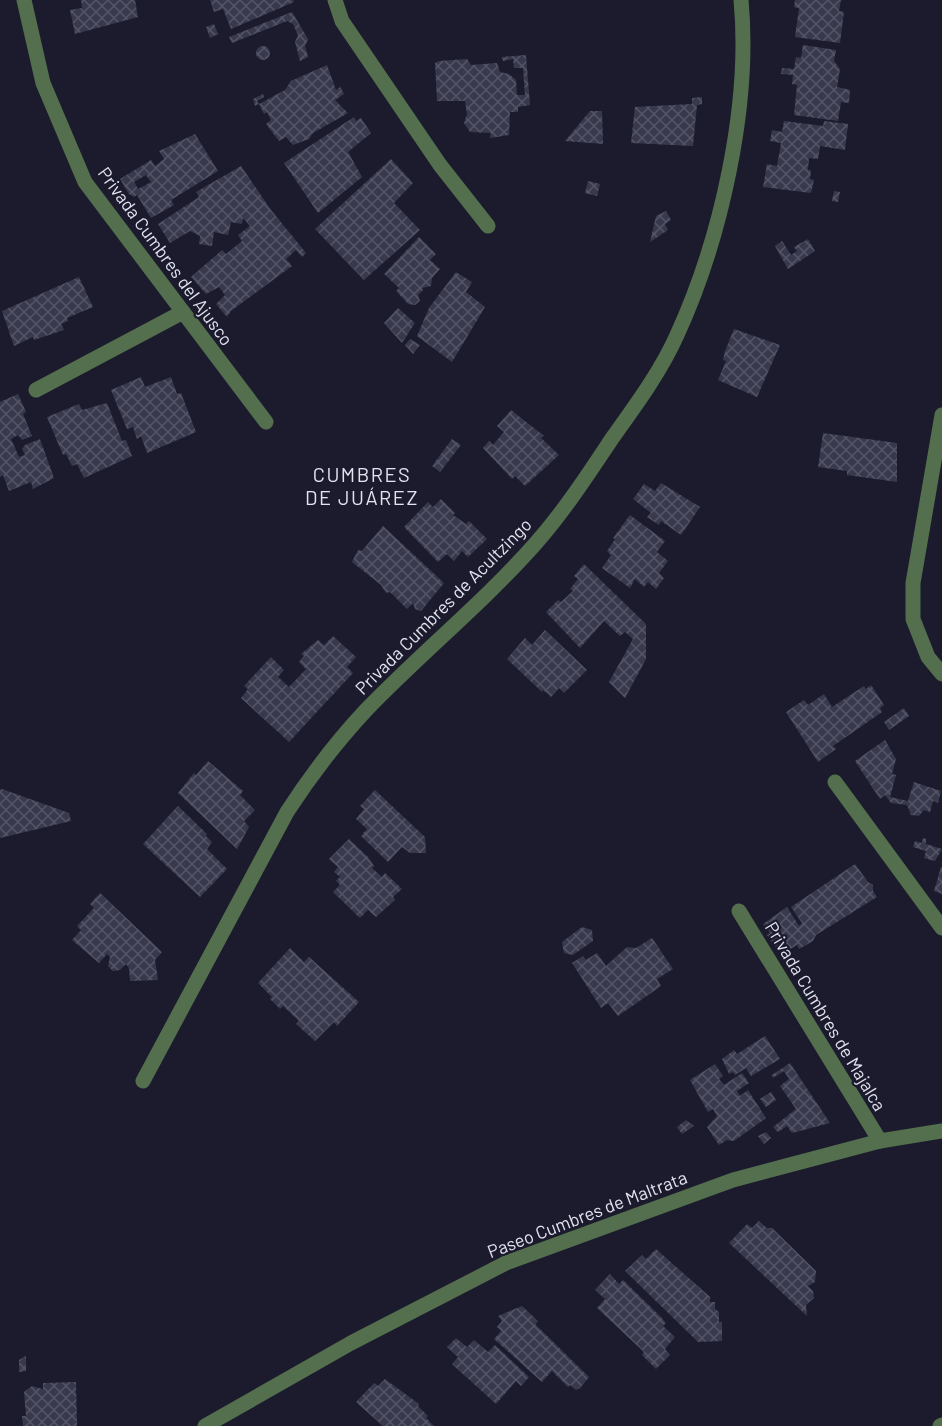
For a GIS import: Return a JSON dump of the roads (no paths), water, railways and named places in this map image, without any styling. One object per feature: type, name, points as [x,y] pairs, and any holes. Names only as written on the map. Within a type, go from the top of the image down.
[{"type":"street","name":"Privada Cumbres del Ajusco","points":[[24,0],[43,83],[85,182],[266,422]]},
{"type":"street","points":[[335,0],[342,21],[440,165],[488,226]]},
{"type":"street","name":"Privada Cumbres de Acultzingo","points":[[143,1081],[286,812],[315,770],[368,709],[471,611],[537,542],[570,500],[631,412],[677,336],[709,250],[739,118],[743,19],[741,0]]},
{"type":"street","points":[[36,390],[183,312]]},
{"type":"street","points":[[942,416],[913,583],[913,619],[928,657],[942,674]]},
{"type":"street","points":[[835,782],[942,928]]},
{"type":"street","name":"Privada Cumbres de Majalca","points":[[739,911],[880,1141]]},
{"type":"street","name":"Paseo Cumbres de Maltrata","points":[[205,1426],[351,1343],[506,1263],[733,1180],[880,1141],[942,1131]]},
{"type":"district","name":"CUMBRES DE JUÁREZ","points":[[362,486]]}]
